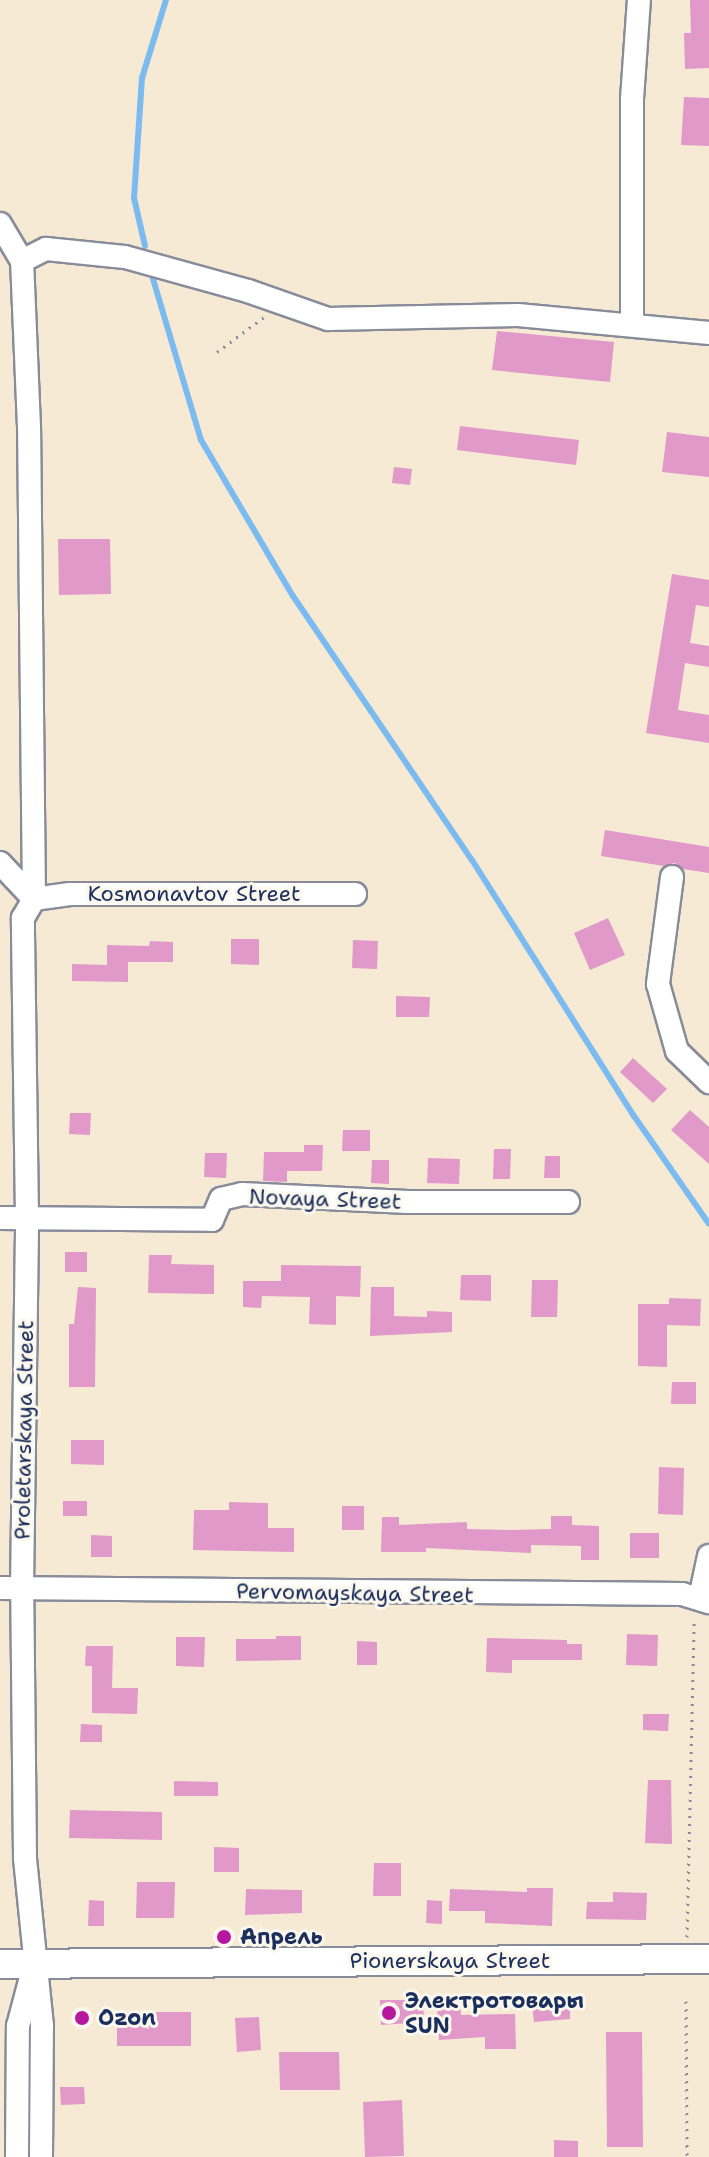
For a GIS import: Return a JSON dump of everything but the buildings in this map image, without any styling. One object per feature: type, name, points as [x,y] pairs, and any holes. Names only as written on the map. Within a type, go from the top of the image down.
[{"type":"main road","name":"Pionerskaya Street","points":[[0,1964],[709,1959]]},
{"type":"street","points":[[632,325],[632,99],[639,0]]},
{"type":"street","points":[[0,224],[22,261],[46,249],[125,257],[328,319],[518,315],[709,333]]},
{"type":"street","name":"Proletarskaya Street","points":[[22,261],[29,427],[34,899],[23,918],[27,1218],[11,1588],[25,1858],[42,2026],[41,2157]]},
{"type":"street","points":[[0,863],[34,899]]},
{"type":"street","points":[[672,877],[658,984],[677,1051],[709,1082]]},
{"type":"street","name":"Kosmonavtov Street","points":[[34,899],[70,894],[355,894]]},
{"type":"street","name":"Novaya Street","points":[[0,1218],[212,1220],[221,1199],[242,1194],[408,1202],[568,1202]]},
{"type":"street","points":[[704,1600],[709,1556]]},
{"type":"street","name":"Pervomayskaya Street","points":[[11,1588],[682,1594],[704,1600]]},
{"type":"street","name":"Proletarskaya Street","points":[[17,2157],[18,2026],[34,1964]]},
{"type":"path","points":[[217,352],[283,303]]},
{"type":"path","points":[[687,1940],[694,1613],[704,1600]]},
{"type":"path","points":[[686,2001],[687,2157]]},
{"type":"waterway","points":[[145,246],[134,198],[142,78],[166,0]]},
{"type":"waterway","points":[[153,279],[201,440],[293,596],[472,860],[634,1116],[709,1224]]},
{"type":"place","name":"Апрель","points":[[224,1937]]},
{"type":"place","name":"Электротовары SUN","points":[[389,2013]]},
{"type":"place","name":"Ozon","points":[[82,2018]]}]
